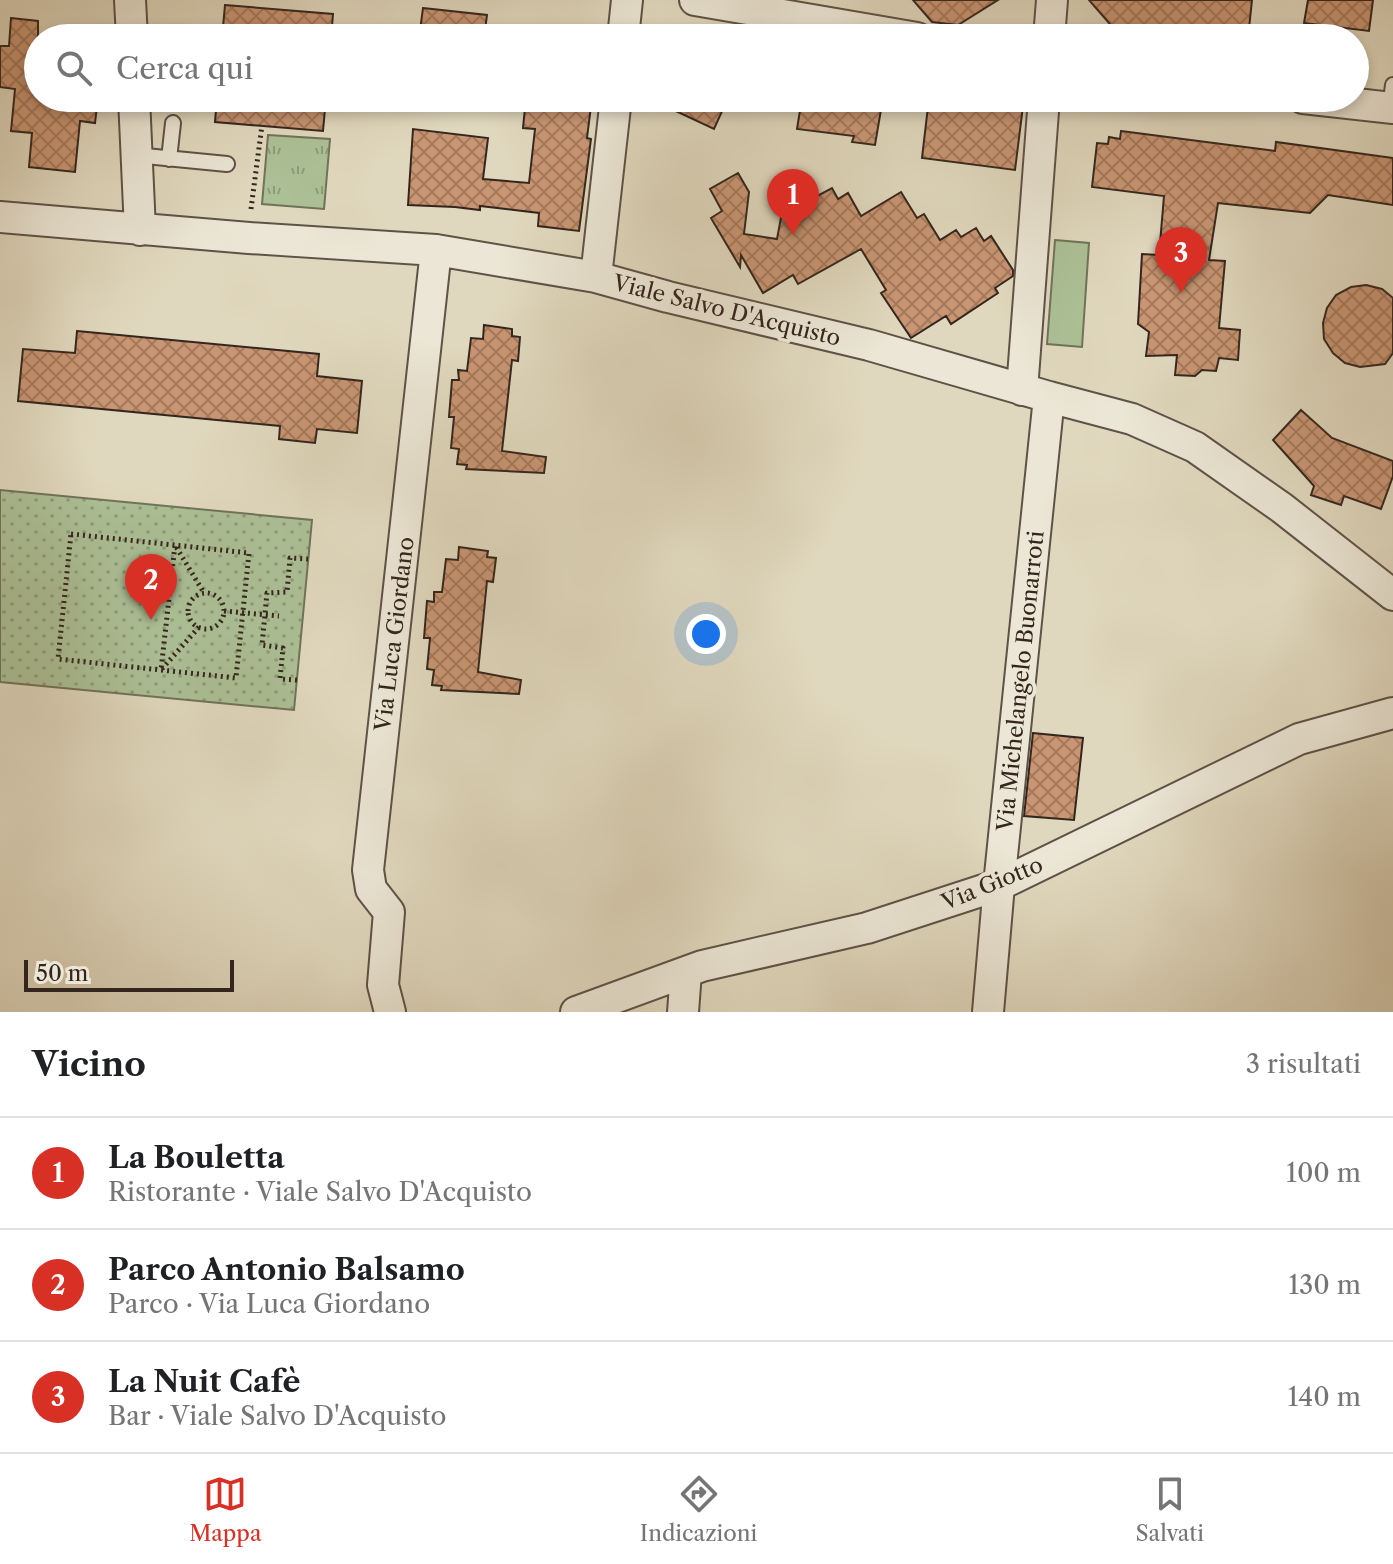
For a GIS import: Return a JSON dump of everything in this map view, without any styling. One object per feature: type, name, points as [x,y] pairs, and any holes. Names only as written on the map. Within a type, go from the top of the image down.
[{"type":"street","points":[[130,0],[131,24]]},
{"type":"street","points":[[624,24],[627,0]]},
{"type":"street","points":[[695,0],[835,24]]},
{"type":"street","points":[[1050,24],[1052,0]]},
{"type":"street","points":[[1369,99],[1392,100]]},
{"type":"street","points":[[134,112],[140,230]]},
{"type":"street","points":[[596,277],[614,112]]},
{"type":"street","name":"Via Michelangelo Buonarroti","points":[[988,1012],[1036,394],[1044,112]]},
{"type":"street","name":"Viale Salvo D'Acquisto","points":[[0,217],[436,250],[596,277],[869,345],[1132,419],[1195,447],[1282,508],[1393,595]]},
{"type":"street","name":"Via Luca Giordano","points":[[390,1012],[383,985],[389,912],[371,889],[368,870],[436,250]]},
{"type":"street","name":"Via Giotto","points":[[576,1012],[702,966],[867,928],[999,885],[1299,739],[1393,713]]},
{"type":"street","points":[[683,1012],[686,972]]},
{"type":"lane","points":[[169,159],[173,123]]},
{"type":"lane","points":[[135,155],[227,164]]},
{"type":"path","points":[[249,238],[262,125]]},
{"type":"path","points":[[71,534],[175,545],[249,553],[236,678],[58,659],[71,534]]},
{"type":"path","points":[[175,545],[204,593]]},
{"type":"path","points":[[161,670],[175,545]]},
{"type":"path","points":[[297,680],[280,679],[283,648],[262,645],[267,593],[287,592],[290,558],[308,559]]},
{"type":"path","points":[[204,593],[216,596],[224,611],[216,626],[205,629],[190,619],[189,608],[194,598],[204,593]]},
{"type":"path","points":[[224,611],[279,616]]},
{"type":"path","points":[[161,670],[199,627]]},
{"type":"green space","points":[[268,135],[330,139],[324,209],[262,204]]},
{"type":"green space","points":[[1055,240],[1089,243],[1082,347],[1047,344]]},
{"type":"green space","points":[[0,490],[312,520],[294,710],[0,682]]},
{"type":"building","points":[[913,0],[998,0],[960,24],[932,22]]},
{"type":"building","points":[[1089,0],[1252,0],[1249,24],[1110,24]]},
{"type":"building","points":[[1308,0],[1373,0],[1369,31],[1369,24],[1304,23]]},
{"type":"building","points":[[225,5],[333,14],[332,24],[223,24]]},
{"type":"building","points":[[423,8],[487,15],[486,24],[421,24]]},
{"type":"building","points":[[11,18],[38,21],[38,24],[24,24],[24,112],[96,112],[95,123],[80,121],[75,172],[29,167],[32,133],[11,131],[15,89],[0,87],[0,46],[9,46]]},
{"type":"building","points":[[216,112],[325,112],[323,131],[215,122]]},
{"type":"building","points":[[525,112],[590,112],[587,138],[591,139],[579,231],[538,226],[539,213],[480,206],[480,210],[408,205],[413,129],[488,138],[483,179],[529,183],[535,129],[523,128]]},
{"type":"building","points":[[678,112],[722,112],[714,129]]},
{"type":"building","points":[[800,112],[881,112],[875,145],[852,142],[854,136],[797,129]]},
{"type":"building","points":[[927,112],[1022,112],[1015,170],[922,158]]},
{"type":"building","points":[[1121,131],[1275,151],[1276,142],[1393,158],[1393,205],[1328,195],[1310,213],[1218,203],[1209,260],[1225,261],[1219,328],[1240,330],[1238,360],[1219,358],[1216,371],[1202,370],[1195,376],[1175,375],[1177,355],[1146,356],[1149,332],[1138,324],[1142,254],[1159,255],[1164,196],[1092,187],[1097,143],[1108,144],[1109,137],[1120,139]]},
{"type":"building","points":[[738,173],[749,192],[744,234],[777,239],[786,191],[795,208],[832,188],[838,199],[848,193],[861,216],[901,192],[917,218],[924,214],[940,240],[956,230],[961,237],[976,228],[984,241],[991,236],[1013,270],[1013,276],[995,288],[998,293],[951,324],[946,316],[911,338],[881,293],[886,290],[861,249],[798,284],[793,275],[763,293],[741,255],[740,267],[711,218],[722,211],[710,189]]},
{"type":"building","points":[[1366,285],[1382,289],[1393,298],[1393,353],[1385,364],[1360,367],[1345,363],[1333,353],[1324,339],[1323,323],[1327,308],[1336,295],[1351,287]]},
{"type":"building","points":[[484,325],[512,329],[512,336],[520,337],[518,361],[512,360],[502,451],[546,457],[544,473],[466,469],[467,465],[457,464],[459,449],[451,448],[454,417],[449,417],[452,380],[459,380],[458,370],[467,371],[471,338],[483,339]]},
{"type":"building","points":[[77,331],[319,354],[317,376],[362,381],[357,433],[317,429],[315,443],[279,439],[280,426],[18,401],[23,349],[75,353]]},
{"type":"building","points":[[1301,410],[1332,438],[1393,461],[1393,476],[1381,509],[1344,496],[1341,505],[1311,495],[1314,486],[1273,440]]},
{"type":"building","points":[[459,547],[488,551],[487,557],[496,558],[493,582],[487,581],[478,672],[521,680],[519,694],[441,690],[442,686],[432,685],[434,670],[427,669],[430,638],[424,638],[427,601],[434,602],[434,592],[442,592],[446,559],[458,560]]},
{"type":"building","points":[[1033,733],[1083,738],[1074,820],[1024,816]]},
{"type":"place","name":"La Bouletta","points":[[793,235]]},
{"type":"place","name":"La Nuit Cafè","points":[[1181,293]]},
{"type":"place","name":"Parco Antonio Balsamo","points":[[151,620]]}]
